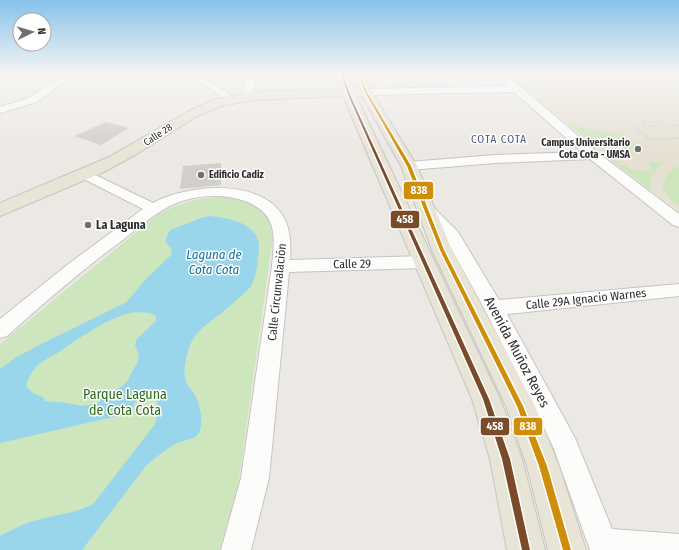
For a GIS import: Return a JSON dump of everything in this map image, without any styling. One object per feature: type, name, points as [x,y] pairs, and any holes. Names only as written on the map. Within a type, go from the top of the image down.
[{"type":"main road","name":"Calle 28","points":[[0,210],[85,174],[117,148],[169,115],[198,102],[207,101]]},
{"type":"main road","points":[[359,101],[423,262],[486,399],[506,459],[526,550]]},
{"type":"main road","points":[[363,101],[408,166],[427,209],[442,250],[520,406],[543,466],[567,550]]},
{"type":"main road","name":"Calle 28","points":[[0,197],[103,160]]},
{"type":"street","points":[[0,110],[31,101]]},
{"type":"street","points":[[531,101],[593,155],[679,222]]},
{"type":"street","points":[[408,166],[495,159],[593,155]]},
{"type":"street","points":[[85,174],[153,210]]},
{"type":"street","name":"Calle Circunvalación","points":[[0,330],[94,252],[153,210],[169,201],[186,196],[215,192],[234,194],[258,201],[274,214],[281,227],[281,266],[255,478],[236,550]]},
{"type":"street","name":"Avenida Muñoz Reyes","points":[[427,209],[452,235],[494,308],[566,447],[604,546]]},
{"type":"street","name":"Calle 29","points":[[281,266],[423,262]]},
{"type":"street","name":"Calle 29A Ignacio Warnes","points":[[494,308],[679,290]]},
{"type":"street","points":[[604,546],[679,549]]},
{"type":"shaded area","name":"Campus Universitario Cota Cota - UMSA","points":[[539,101],[679,101],[679,212],[608,157]]},
{"type":"shaded area","points":[[643,120],[664,123],[668,126],[645,121],[644,123],[656,127],[637,128],[652,139],[679,137],[679,139],[650,140],[633,128],[651,126],[641,123]]},
{"type":"shaded area","points":[[679,124],[679,126],[668,126]]},
{"type":"green space","points":[[565,122],[572,123],[583,128],[606,131],[621,135],[634,142],[637,148],[616,150],[598,145]]},
{"type":"green space","points":[[611,160],[622,162],[618,163],[619,165],[628,166],[629,169],[653,172],[649,163],[665,162],[657,168],[651,178],[651,191]]},
{"type":"green space","points":[[679,166],[679,205],[672,201],[662,187],[670,171]]},
{"type":"green space","name":"Parque Laguna de Cota Cota","points":[[225,197],[245,202],[263,213],[271,224],[273,237],[237,494],[220,550],[0,550],[0,344],[157,215],[175,206],[190,201]]},
{"type":"water","name":"Laguna de Cota Cota","points":[[209,216],[225,218],[242,223],[249,227],[254,233],[258,240],[259,248],[258,263],[251,286],[223,312],[199,331],[190,345],[185,365],[185,379],[195,395],[200,408],[201,424],[199,433],[192,438],[173,445],[146,466],[82,550],[0,550],[0,536],[14,529],[32,521],[74,512],[94,503],[155,424],[157,403],[153,390],[148,389],[141,392],[131,413],[0,443],[0,369],[15,358],[41,344],[127,302],[145,280],[171,255],[172,250],[165,241],[170,230]],"holes":[[[135,312],[150,313],[156,316],[156,321],[137,339],[135,345],[139,355],[138,361],[128,380],[124,385],[105,396],[96,404],[81,406],[45,401],[43,397],[33,393],[26,386],[36,367],[97,327],[126,314]]]},
{"type":"building","points":[[106,122],[129,128],[101,145],[74,136]]},
{"type":"building","name":"Edificio Cadiz","points":[[221,163],[221,185],[180,189],[183,166]]},
{"type":"transit line","name":"458","points":[[352,101],[486,399],[506,459],[526,550]]},
{"type":"transit line","name":"838","points":[[371,101],[409,166],[442,250],[520,406],[543,466],[567,550]]},
{"type":"place","name":"Campus Universitario Cota Cota - UMSA","points":[[638,149]]},
{"type":"place","name":"Edificio Cadiz","points":[[201,175]]},
{"type":"place","name":"La Laguna","points":[[88,225]]},
{"type":"district","name":"COTA COTA","points":[[499,139]]}]
